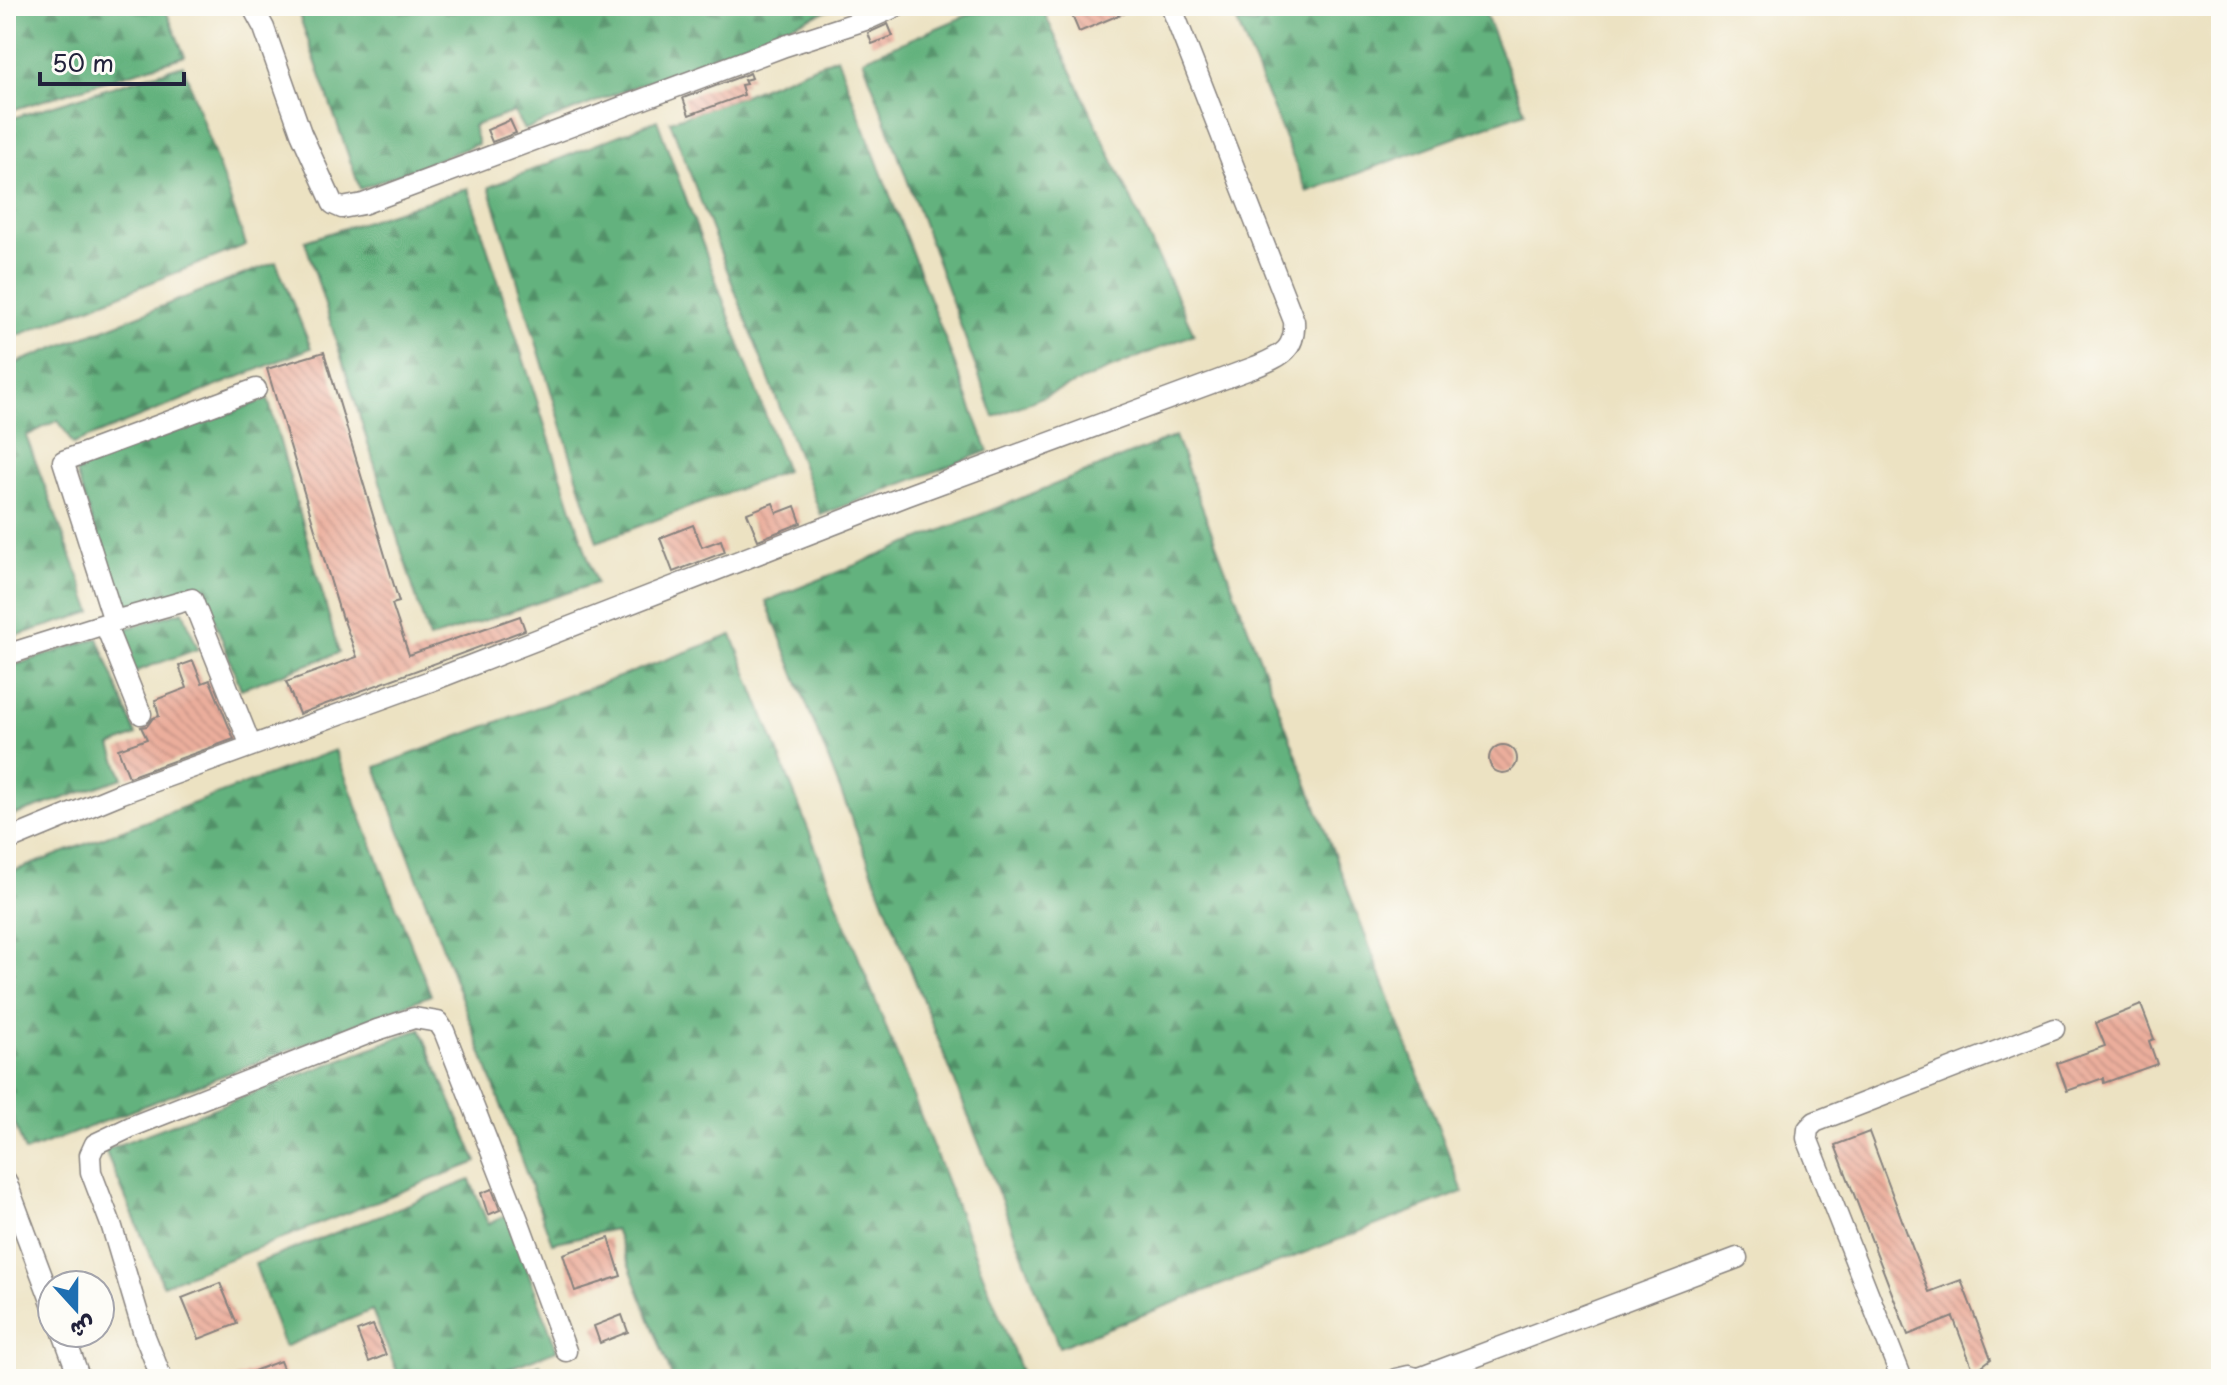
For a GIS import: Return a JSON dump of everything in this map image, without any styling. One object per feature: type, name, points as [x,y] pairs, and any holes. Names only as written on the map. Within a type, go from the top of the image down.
[{"type":"street","points":[[252,6],[264,28],[301,133],[333,204],[342,208],[363,204],[897,6]]},
{"type":"street","points":[[6,841],[122,793],[436,679],[891,501],[1279,356],[1289,347],[1295,334],[1294,321],[1171,6]]},
{"type":"street","points":[[141,714],[109,623],[63,461],[256,389]]},
{"type":"street","points":[[6,655],[192,599],[251,746]]},
{"type":"street","points":[[162,1379],[144,1334],[112,1227],[91,1172],[90,1155],[95,1144],[133,1126],[414,1018],[438,1022],[444,1031],[566,1351]]},
{"type":"street","points":[[1902,1379],[1807,1138],[1808,1129],[1815,1122],[2054,1029]]},
{"type":"street","points":[[6,1181],[39,1269]]},
{"type":"street","points":[[1396,1379],[1409,1376],[1419,1378],[1737,1258]]},
{"type":"street","points":[[69,1349],[80,1379]]},
{"type":"green space","points":[[6,6],[164,6],[185,56],[6,112]]},
{"type":"green space","points":[[296,6],[839,6],[524,130],[514,112],[473,126],[478,144],[360,189]]},
{"type":"green space","points":[[989,6],[1041,6],[1194,334],[994,417],[863,59]]},
{"type":"green space","points":[[1249,6],[1482,6],[1525,112],[1307,192],[1237,22],[1257,24]]},
{"type":"green space","points":[[837,57],[988,451],[821,515],[670,121]]},
{"type":"green space","points":[[183,65],[246,245],[6,340],[6,120]]},
{"type":"green space","points":[[657,120],[786,471],[597,542],[489,187]]},
{"type":"green space","points":[[468,188],[596,583],[429,639],[305,241]]},
{"type":"green space","points":[[276,262],[311,348],[73,444],[58,420],[26,436],[92,612],[6,639],[6,367]]},
{"type":"green space","points":[[268,399],[339,653],[241,689],[204,592],[120,607],[74,467]]},
{"type":"green space","points":[[1175,436],[1463,1192],[1059,1347],[766,601]]},
{"type":"green space","points":[[183,611],[198,649],[134,672],[118,631]]},
{"type":"green space","points":[[732,635],[1024,1379],[673,1379],[615,1229],[552,1243],[376,767]]},
{"type":"green space","points":[[98,638],[136,735],[111,746],[123,778],[6,818],[6,668]]},
{"type":"green space","points":[[335,750],[431,995],[25,1152],[6,1099],[6,874]]},
{"type":"green space","points":[[420,1029],[477,1162],[163,1285],[105,1150]]},
{"type":"green space","points":[[470,1180],[488,1224],[507,1215],[557,1350],[481,1379],[400,1379],[372,1310],[284,1347],[255,1264]]},
{"type":"green space","points":[[540,1364],[546,1379],[502,1379]]},
{"type":"building","points":[[1068,6],[1140,6],[1079,32]]},
{"type":"building","points":[[888,24],[893,36],[872,44],[868,33]]},
{"type":"building","points":[[750,73],[752,78],[744,80],[746,84],[741,85],[744,95],[689,115],[683,98]]},
{"type":"building","points":[[510,120],[516,133],[492,142],[487,130]]},
{"type":"building","points":[[324,352],[399,602],[392,604],[409,655],[520,616],[525,630],[299,714],[286,682],[357,657],[342,619],[267,369]]},
{"type":"building","points":[[773,503],[777,513],[795,506],[801,523],[758,540],[747,513]]},
{"type":"building","points":[[693,525],[702,547],[721,540],[725,552],[673,572],[660,538]]},
{"type":"building","points":[[193,661],[202,683],[210,680],[234,739],[129,777],[118,749],[147,739],[141,727],[159,716],[155,700],[187,688],[179,666]]},
{"type":"building","points":[[1503,745],[1513,749],[1517,759],[1513,769],[1503,773],[1493,769],[1489,759],[1493,749]]},
{"type":"building","points":[[2141,1005],[2154,1039],[2149,1041],[2157,1064],[2104,1083],[2103,1078],[2067,1091],[2057,1063],[2105,1046],[2096,1023]]},
{"type":"building","points":[[1869,1132],[1929,1292],[1961,1280],[1991,1359],[1974,1372],[1953,1317],[1908,1335],[1835,1145]]},
{"type":"building","points":[[492,1189],[500,1210],[488,1215],[481,1193]]},
{"type":"building","points":[[609,1238],[621,1276],[575,1291],[563,1254]]},
{"type":"building","points":[[220,1283],[237,1324],[199,1339],[182,1298]]},
{"type":"building","points":[[622,1315],[628,1332],[600,1343],[594,1326]]},
{"type":"building","points":[[373,1325],[386,1355],[369,1362],[357,1331]]},
{"type":"building","points":[[280,1361],[287,1379],[235,1379],[235,1378]]}]
